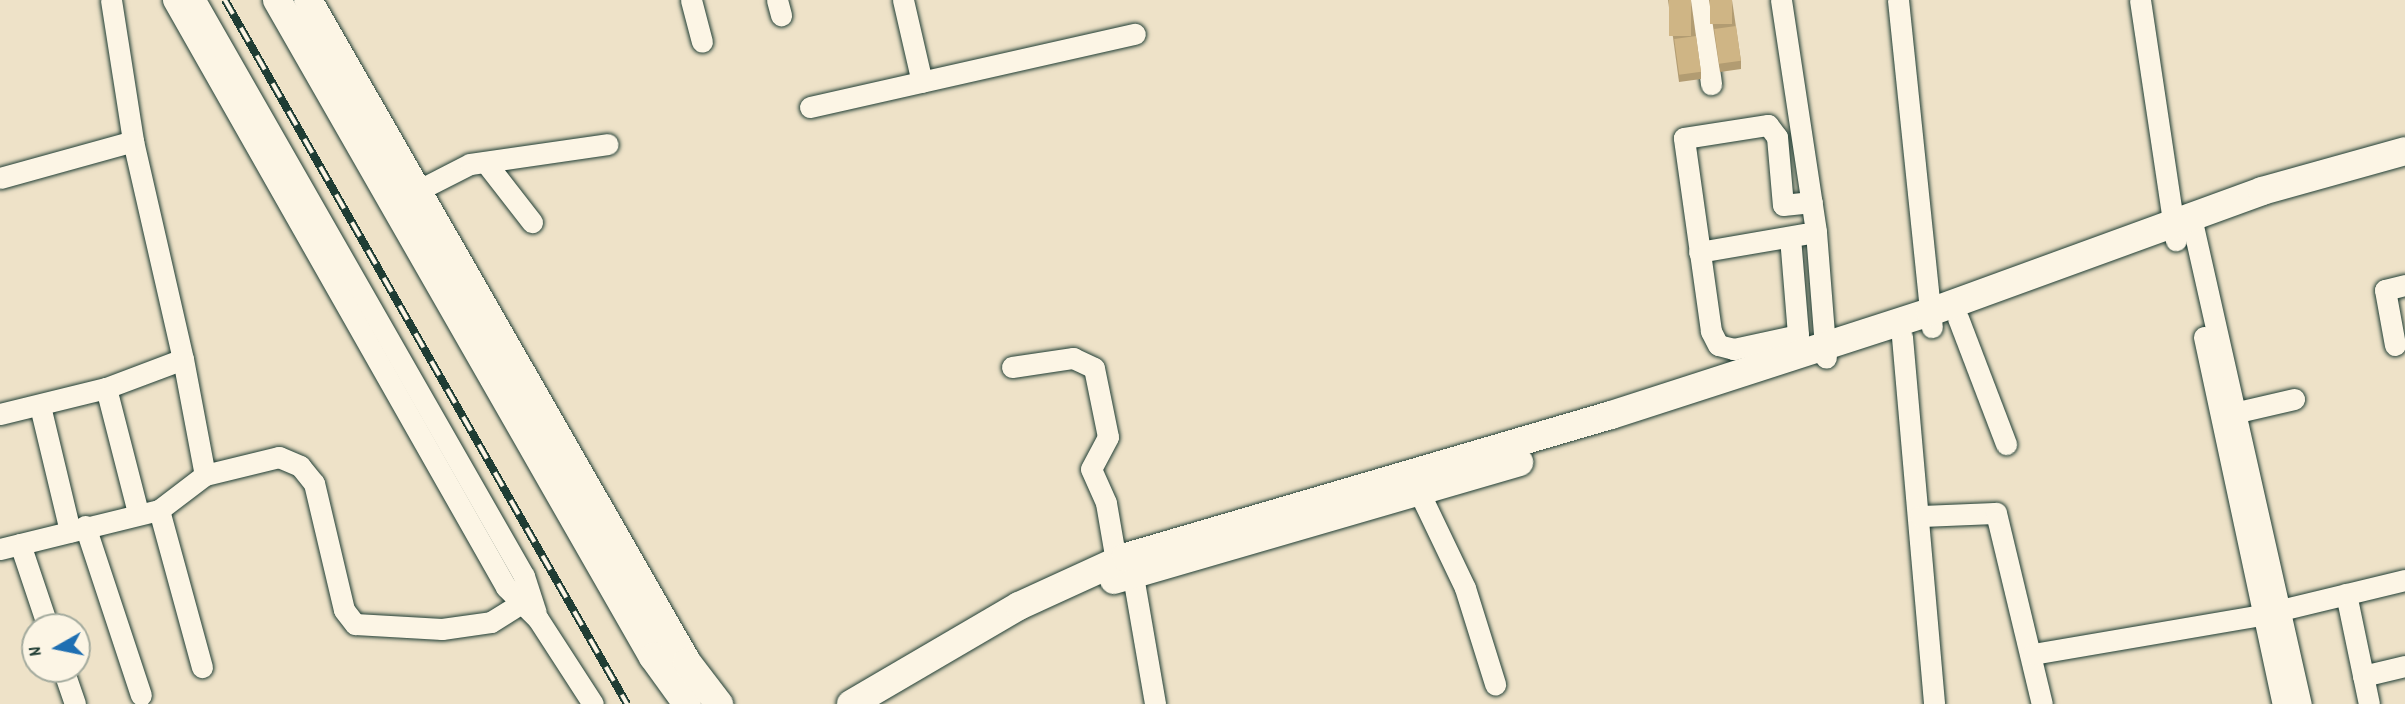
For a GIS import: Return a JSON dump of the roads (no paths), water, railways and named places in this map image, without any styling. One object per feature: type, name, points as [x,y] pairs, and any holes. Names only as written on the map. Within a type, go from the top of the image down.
[{"type":"main road","points":[[277,0],[653,657],[687,704]]},
{"type":"main road","points":[[308,0],[687,662],[720,703]]},
{"type":"main road","points":[[880,704],[1082,591],[1611,415],[1940,319],[2405,151]]},
{"type":"main road","points":[[2183,229],[2405,170]]},
{"type":"main road","points":[[851,704],[1019,606],[1421,496],[1826,351],[1902,337],[1940,319]]},
{"type":"street","points":[[111,0],[133,141],[183,359],[205,475]]},
{"type":"street","points":[[173,0],[506,586],[538,619],[593,704]]},
{"type":"street","points":[[195,0],[524,576],[538,619]]},
{"type":"street","points":[[691,0],[702,42]]},
{"type":"street","points":[[902,0],[922,82]]},
{"type":"street","points":[[1700,0],[1711,85]]},
{"type":"street","points":[[1781,0],[1816,232],[1826,351]]},
{"type":"street","points":[[1898,0],[1940,319],[2006,444]]},
{"type":"street","points":[[2140,0],[2183,229],[2228,414],[2269,612],[2283,704]]},
{"type":"street","points":[[810,107],[1135,34]]},
{"type":"street","points":[[1790,237],[1798,335],[1786,341],[1718,345],[1699,252],[1683,150],[1689,135],[1768,125],[1777,137],[1783,205],[1812,202]]},
{"type":"street","points":[[0,178],[133,141]]},
{"type":"street","points":[[417,191],[486,163],[608,144]]},
{"type":"street","points":[[486,163],[532,222]]},
{"type":"street","points":[[1699,252],[1816,232]]},
{"type":"street","points":[[2395,345],[2385,290],[2405,285]]},
{"type":"street","points":[[1902,337],[1920,516],[1934,704]]},
{"type":"street","points":[[1012,367],[1073,358],[1094,368],[1108,437],[1091,469],[1105,503],[1139,611],[1155,704]]},
{"type":"street","points":[[0,414],[106,388],[183,359]]},
{"type":"street","points":[[106,388],[202,667]]},
{"type":"street","points":[[2228,414],[2294,398]]},
{"type":"street","points":[[40,406],[77,528],[141,695]]},
{"type":"street","points":[[41,613],[6,545],[149,511],[205,475],[279,457],[300,466],[314,483],[344,610],[355,624],[442,629],[491,622],[522,603]]},
{"type":"street","points":[[1421,496],[1465,587],[1495,684]]},
{"type":"street","points":[[1920,516],[1996,513],[2033,654],[2042,704]]},
{"type":"street","points":[[2033,654],[2269,612],[2405,580]]},
{"type":"street","points":[[2346,594],[2369,704]]},
{"type":"street","points":[[2269,612],[2301,704]]},
{"type":"street","points":[[2363,676],[2405,666]]},
{"type":"street","points":[[68,683],[75,704]]},
{"type":"railway","points":[[225,0],[627,704]]}]
